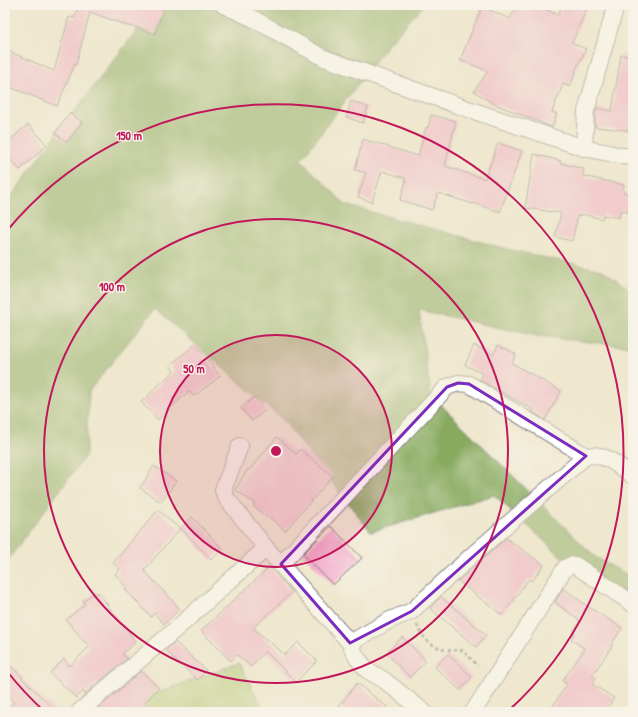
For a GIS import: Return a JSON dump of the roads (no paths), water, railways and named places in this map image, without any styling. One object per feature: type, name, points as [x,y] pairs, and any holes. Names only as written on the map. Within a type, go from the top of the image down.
[{"type":"street","points":[[223,5],[252,18],[324,58],[584,148],[623,156],[633,156]]},
{"type":"street","points":[[584,148],[586,110],[616,5]]},
{"type":"street","points":[[281,564],[447,387],[458,383],[469,384],[586,456]]},
{"type":"street","points":[[240,446],[223,490],[227,499],[266,548],[350,643],[357,658],[367,670],[384,680],[424,712]]},
{"type":"street","points":[[350,643],[390,620],[412,611],[470,557],[586,456],[594,454],[604,457],[633,476]]},
{"type":"street","points":[[80,712],[184,622],[266,548]]},
{"type":"street","points":[[473,712],[565,568],[575,565],[633,604]]}]
